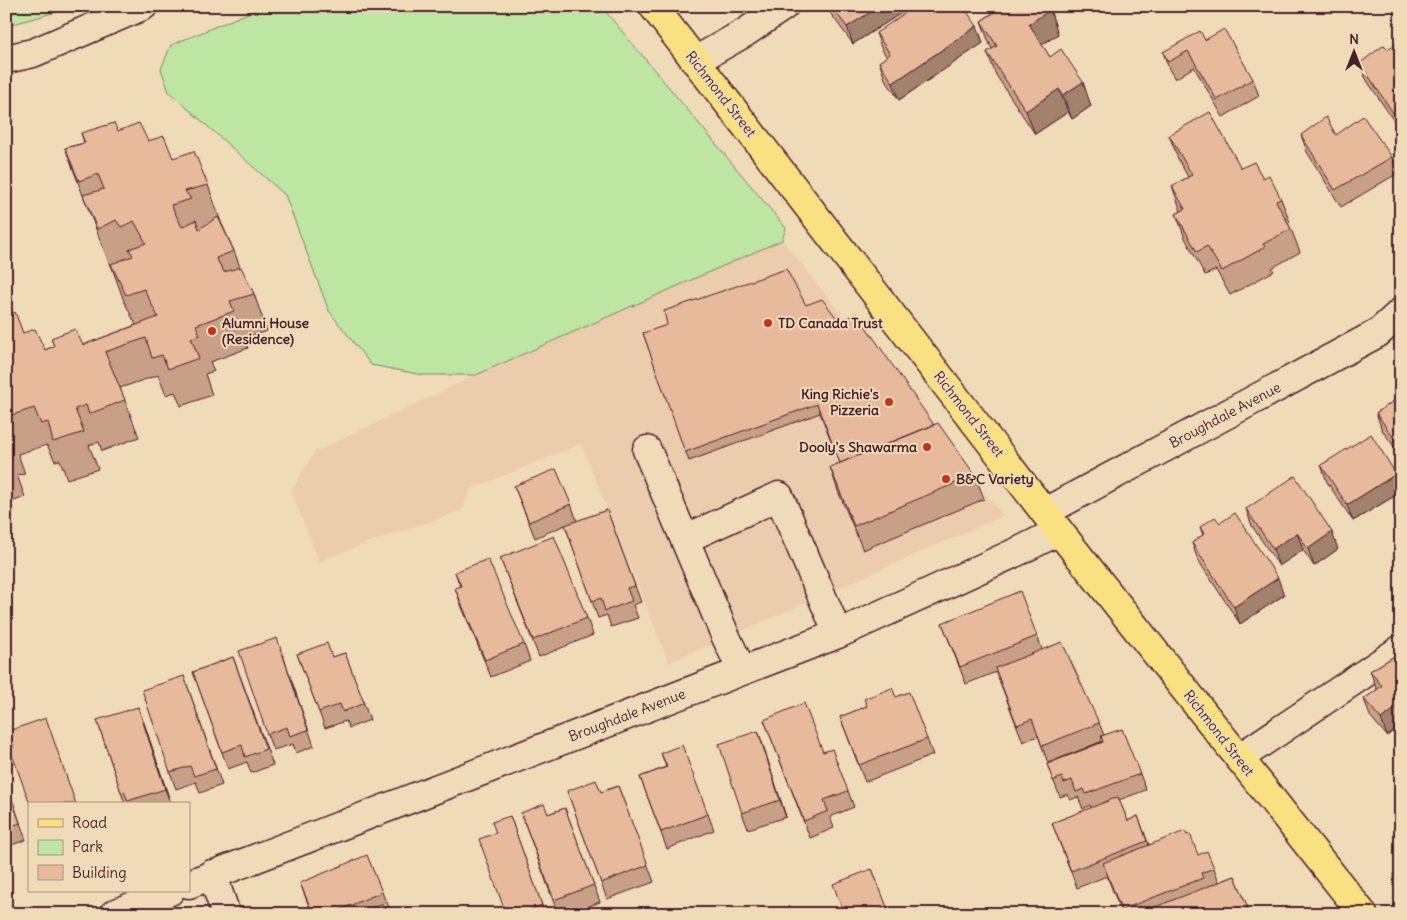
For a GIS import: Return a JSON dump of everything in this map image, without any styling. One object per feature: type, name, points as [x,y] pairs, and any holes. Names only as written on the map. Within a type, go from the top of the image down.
[{"type":"main road","name":"Richmond Street","points":[[652,6],[1052,521],[1363,914]]},
{"type":"street","points":[[696,61],[746,32],[784,6]]},
{"type":"street","points":[[6,72],[33,53],[130,10]]},
{"type":"street","points":[[6,59],[33,53]]},
{"type":"street","name":"Broughdale Avenue","points":[[200,879],[838,634],[1021,550],[1052,521],[1378,333],[1401,312]]},
{"type":"street","points":[[647,450],[742,671]]},
{"type":"street","points":[[685,539],[779,496],[838,634]]},
{"type":"street","points":[[1238,758],[1401,649]]},
{"type":"street","points":[[200,879],[226,914]]},
{"type":"street","points":[[114,914],[168,892]]},
{"type":"shaded area","points":[[782,240],[1003,516],[669,663],[581,444],[471,489],[462,511],[369,542],[319,562],[291,491],[315,452],[476,375]]},
{"type":"green space","points":[[6,6],[78,6],[6,26]]},
{"type":"green space","points":[[265,6],[601,6],[786,228],[782,240],[476,375],[423,375],[371,365],[329,311],[285,195],[169,92],[161,69],[171,45]]},
{"type":"building","points":[[831,6],[880,6],[847,27]]},
{"type":"building","points":[[915,6],[963,6],[977,26],[893,83],[879,62],[890,54],[876,33]]},
{"type":"building","points":[[1004,6],[1047,6],[1050,10],[1029,24],[1050,57],[1061,49],[1083,82],[1063,95],[1059,89],[1026,111],[987,52],[997,46],[981,21]]},
{"type":"building","points":[[1224,29],[1253,79],[1217,100],[1188,51],[1168,62],[1163,52],[1200,31],[1205,40]]},
{"type":"building","points":[[1395,44],[1401,47],[1401,125],[1360,63],[1384,45],[1388,49]]},
{"type":"building","points":[[1210,112],[1241,168],[1254,162],[1263,178],[1269,175],[1281,199],[1276,201],[1291,229],[1263,244],[1265,247],[1222,271],[1207,246],[1197,252],[1176,214],[1185,209],[1172,186],[1192,175],[1169,135]]},
{"type":"building","points":[[1363,116],[1392,157],[1335,190],[1301,135],[1326,117],[1336,135]]},
{"type":"building","points":[[114,123],[118,131],[139,123],[148,141],[164,136],[173,158],[194,151],[208,185],[185,191],[191,199],[171,205],[182,227],[196,220],[199,229],[218,217],[234,251],[216,258],[224,272],[241,267],[254,294],[230,301],[234,311],[196,325],[200,335],[191,338],[199,358],[168,369],[162,355],[152,358],[146,338],[105,352],[125,400],[89,414],[86,405],[75,409],[84,432],[53,442],[48,422],[41,424],[34,408],[6,417],[6,315],[15,312],[23,333],[35,329],[45,350],[54,346],[51,338],[75,329],[83,345],[158,317],[144,289],[126,295],[111,264],[133,256],[129,249],[146,243],[134,221],[121,227],[116,220],[97,229],[83,195],[104,189],[98,174],[79,181],[65,148],[85,143],[81,133]]},
{"type":"building","points":[[786,269],[806,305],[822,299],[839,321],[857,314],[934,425],[840,463],[817,404],[685,452],[643,333],[667,325],[664,311]]},
{"type":"building","points":[[1401,396],[1401,448],[1376,413]]},
{"type":"building","points":[[938,423],[975,475],[854,526],[830,467]]},
{"type":"building","points":[[6,425],[11,437],[6,437]]},
{"type":"building","points":[[1371,434],[1396,474],[1347,505],[1321,465]]},
{"type":"building","points":[[6,447],[12,461],[6,462]]},
{"type":"building","points":[[556,469],[571,504],[529,522],[514,486]]},
{"type":"building","points":[[1295,476],[1332,532],[1308,549],[1297,533],[1273,549],[1246,509]]},
{"type":"building","points":[[607,510],[635,586],[627,588],[632,601],[605,611],[601,598],[592,601],[565,525]]},
{"type":"building","points":[[1235,513],[1278,578],[1234,607],[1192,543],[1204,534],[1200,527],[1215,517],[1220,523]]},
{"type":"building","points":[[554,536],[587,618],[533,640],[500,558]]},
{"type":"building","points":[[488,559],[524,644],[485,660],[455,588],[461,586],[455,572]]},
{"type":"building","points":[[1020,591],[1037,636],[960,667],[942,623]]},
{"type":"building","points":[[277,638],[308,730],[290,736],[287,727],[267,734],[239,651]]},
{"type":"building","points":[[1062,642],[1099,723],[1042,746],[1032,719],[1017,725],[995,668]]},
{"type":"building","points":[[327,643],[332,657],[345,653],[364,703],[343,712],[340,704],[319,712],[297,654]]},
{"type":"building","points":[[1401,652],[1401,705],[1381,719],[1364,699],[1382,686],[1370,671]]},
{"type":"building","points":[[233,657],[266,749],[245,757],[242,745],[222,752],[193,672]]},
{"type":"building","points":[[184,676],[216,769],[194,776],[190,766],[170,772],[142,690]]},
{"type":"building","points":[[892,688],[896,697],[909,692],[927,739],[859,765],[840,717],[867,706],[864,699]]},
{"type":"building","points":[[804,703],[823,752],[832,749],[848,791],[824,800],[828,811],[804,821],[764,720]]},
{"type":"building","points":[[138,707],[165,789],[128,801],[124,791],[121,792],[97,720]]},
{"type":"building","points":[[46,718],[75,802],[29,802],[10,749],[14,747],[8,731]]},
{"type":"building","points":[[1122,729],[1140,774],[1086,794],[1084,789],[1076,792],[1072,780],[1064,783],[1062,777],[1053,781],[1047,764],[1103,742],[1101,736]]},
{"type":"building","points":[[758,731],[780,800],[742,813],[719,744]]},
{"type":"building","points":[[682,745],[708,814],[661,832],[640,777],[667,767],[661,753]]},
{"type":"building","points":[[596,780],[601,792],[618,786],[648,865],[601,883],[567,791]]},
{"type":"building","points":[[6,783],[20,823],[6,828]]},
{"type":"building","points":[[1118,797],[1128,821],[1138,816],[1147,841],[1071,871],[1052,823]]},
{"type":"building","points":[[544,804],[548,814],[565,808],[594,885],[554,900],[521,813]]},
{"type":"building","points":[[510,816],[542,905],[519,914],[506,914],[479,839],[496,833],[492,822]]},
{"type":"building","points":[[1185,831],[1187,835],[1190,834],[1198,855],[1207,851],[1214,868],[1201,873],[1203,878],[1121,910],[1103,863]]},
{"type":"building","points":[[367,855],[382,892],[330,914],[313,914],[300,883]]},
{"type":"building","points":[[872,869],[887,907],[875,912],[876,914],[844,914],[833,884]]},
{"type":"building","points":[[1235,876],[1248,908],[1235,914],[1158,914],[1155,907]]},
{"type":"building","points":[[387,902],[391,914],[355,914]]},
{"type":"place","name":"TD Canada Trust","points":[[768,323]]},
{"type":"place","name":"Alumni House (Residence)","points":[[212,331]]},
{"type":"place","name":"King Richie's Pizzeria","points":[[889,402]]},
{"type":"place","name":"Dooly's Shawarma","points":[[927,447]]},
{"type":"place","name":"B&C Variety","points":[[946,479]]}]
